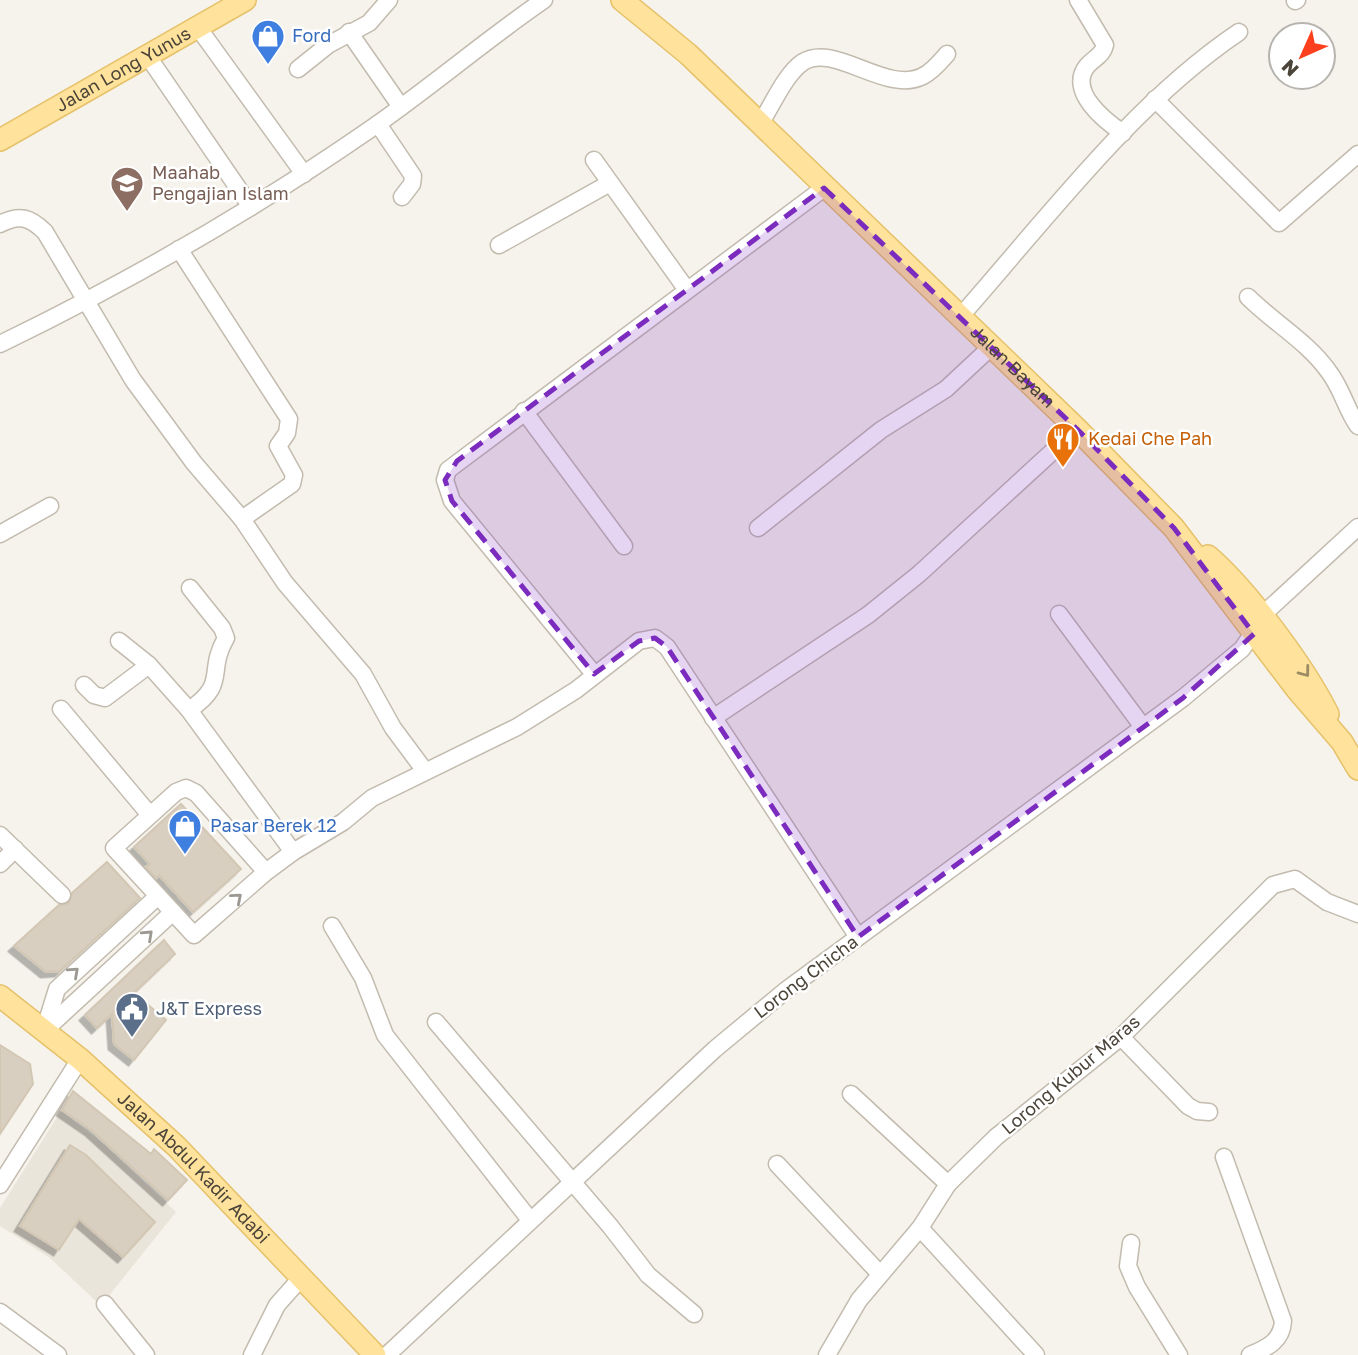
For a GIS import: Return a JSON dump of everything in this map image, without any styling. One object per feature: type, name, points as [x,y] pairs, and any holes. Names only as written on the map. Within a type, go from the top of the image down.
[{"type":"main road","name":"Jalan Long Yunus","points":[[0,139],[245,0]]},
{"type":"main road","name":"Jalan Bayam","points":[[622,0],[688,54],[1077,429],[1174,528],[1217,564],[1258,626]]},
{"type":"main road","name":"Jalan Bayam","points":[[645,0],[688,54]]},
{"type":"main road","points":[[1258,626],[1342,742],[1358,769]]},
{"type":"main road","name":"Jalan Abdul Kadir Adabi","points":[[0,996],[80,1059],[177,1147],[375,1355]]},
{"type":"street","points":[[298,69],[349,32],[369,23],[389,0]]},
{"type":"street","points":[[0,344],[89,301],[304,174],[378,124],[544,0]]},
{"type":"street","points":[[1078,0],[1105,45],[1102,53],[1086,68],[1082,79],[1084,90],[1098,115],[1123,133]]},
{"type":"street","points":[[197,26],[304,174]]},
{"type":"street","points":[[349,32],[401,107]]},
{"type":"street","points":[[959,318],[1155,99],[1200,59],[1240,32]]},
{"type":"street","points":[[760,124],[792,74],[801,64],[812,58],[825,58],[886,77],[906,80],[922,76],[947,54]]},
{"type":"street","points":[[147,55],[251,207]]},
{"type":"street","points":[[1155,99],[1279,223],[1358,154]]},
{"type":"street","points":[[378,124],[413,176],[412,184],[402,197]]},
{"type":"street","points":[[594,160],[687,290]]},
{"type":"street","points":[[499,245],[610,183]]},
{"type":"street","points":[[594,674],[447,491],[445,480],[448,470],[824,188]]},
{"type":"street","points":[[0,224],[22,217],[34,220],[46,232],[89,301],[133,380],[194,463],[242,519],[285,583],[363,674],[393,728],[425,771]]},
{"type":"street","points":[[179,248],[289,419],[287,433],[278,446],[294,475],[292,484],[242,519]]},
{"type":"street","points":[[1248,297],[1269,318],[1291,333],[1328,370],[1358,426]]},
{"type":"street","points":[[758,528],[881,430],[946,388],[990,348]]},
{"type":"street","points":[[524,411],[624,546]]},
{"type":"street","points":[[713,718],[868,615],[919,574],[1077,429]]},
{"type":"street","points":[[0,534],[50,506]]},
{"type":"street","name":"Lorong Chicha","points":[[387,1355],[715,1049],[785,990],[1143,727],[1242,649],[1270,608],[1358,527]]},
{"type":"street","points":[[189,710],[207,698],[215,685],[216,660],[226,638],[222,628],[191,588]]},
{"type":"street","points":[[1059,614],[1143,727]]},
{"type":"street","points":[[266,872],[192,789],[180,789],[114,848],[194,935],[266,872],[343,822],[372,799],[517,727],[576,690],[639,641],[655,638],[667,647],[858,937]]},
{"type":"street","points":[[119,641],[149,665],[189,710],[293,852]]},
{"type":"street","points":[[83,685],[94,695],[105,698],[149,665]]},
{"type":"street","points":[[61,709],[150,815]]},
{"type":"street","points":[[0,835],[62,895]]},
{"type":"street","points":[[0,864],[15,849]]},
{"type":"street","name":"Lorong Kubur Maras","points":[[827,1355],[859,1300],[920,1228],[947,1184],[996,1137],[1121,1037],[1280,880],[1290,878],[1300,881],[1327,902],[1358,914]]},
{"type":"street","points":[[44,1031],[57,989],[158,896]]},
{"type":"street","points":[[44,1031],[173,912]]},
{"type":"street","points":[[332,926],[363,978],[385,1035],[530,1220]]},
{"type":"street","points":[[436,1022],[648,1276],[694,1314]]},
{"type":"street","points":[[1121,1037],[1188,1106],[1197,1111],[1209,1111]]},
{"type":"street","points":[[0,1185],[80,1059]]},
{"type":"street","points":[[851,1094],[947,1184]]},
{"type":"street","points":[[1224,1157],[1283,1321],[1282,1333],[1275,1342],[1250,1355]]},
{"type":"street","points":[[777,1164],[880,1274]]},
{"type":"street","points":[[920,1228],[1037,1355]]},
{"type":"street","points":[[1131,1243],[1128,1266],[1137,1287],[1179,1355]]},
{"type":"street","points":[[252,1355],[277,1305],[301,1278]]},
{"type":"street","points":[[105,1304],[145,1355]]},
{"type":"street","points":[[0,1312],[58,1355]]},
{"type":"highlighted area","points":[[824,188],[1077,429],[1174,528],[1254,634],[1183,698],[858,937],[667,647],[655,638],[639,641],[594,674],[452,501],[445,480],[457,461]]},
{"type":"shaded area","points":[[61,1111],[101,1142],[176,1212],[103,1303],[98,1303],[50,1258],[0,1226],[0,1208]]},
{"type":"building","name":"Pasar Berek 12","points":[[181,804],[241,869],[193,912],[159,875],[156,878],[146,867],[150,864],[134,847]]},
{"type":"building","points":[[107,862],[140,898],[60,971],[46,972],[14,946],[59,905],[69,903],[72,893]]},
{"type":"building","points":[[164,940],[175,954],[134,993],[166,1020],[134,1060],[114,1044],[112,1014],[97,1028],[85,1015]]},
{"type":"building","points":[[0,1045],[30,1064],[33,1084],[0,1134]]},
{"type":"building","points":[[73,1091],[151,1154],[154,1149],[187,1180],[168,1200],[91,1130],[62,1110]]},
{"type":"building","points":[[70,1145],[86,1155],[155,1222],[123,1257],[79,1219],[59,1250],[20,1226]]},
{"type":"place","name":"Ford","points":[[268,66]]},
{"type":"place","name":"Maahab Pengajian Islam","points":[[127,213]]},
{"type":"place","name":"Kedai Che Pah","points":[[1063,469]]},
{"type":"place","name":"Pasar Berek 12","points":[[185,856]]},
{"type":"place","name":"J&T Express","points":[[132,1039]]}]
